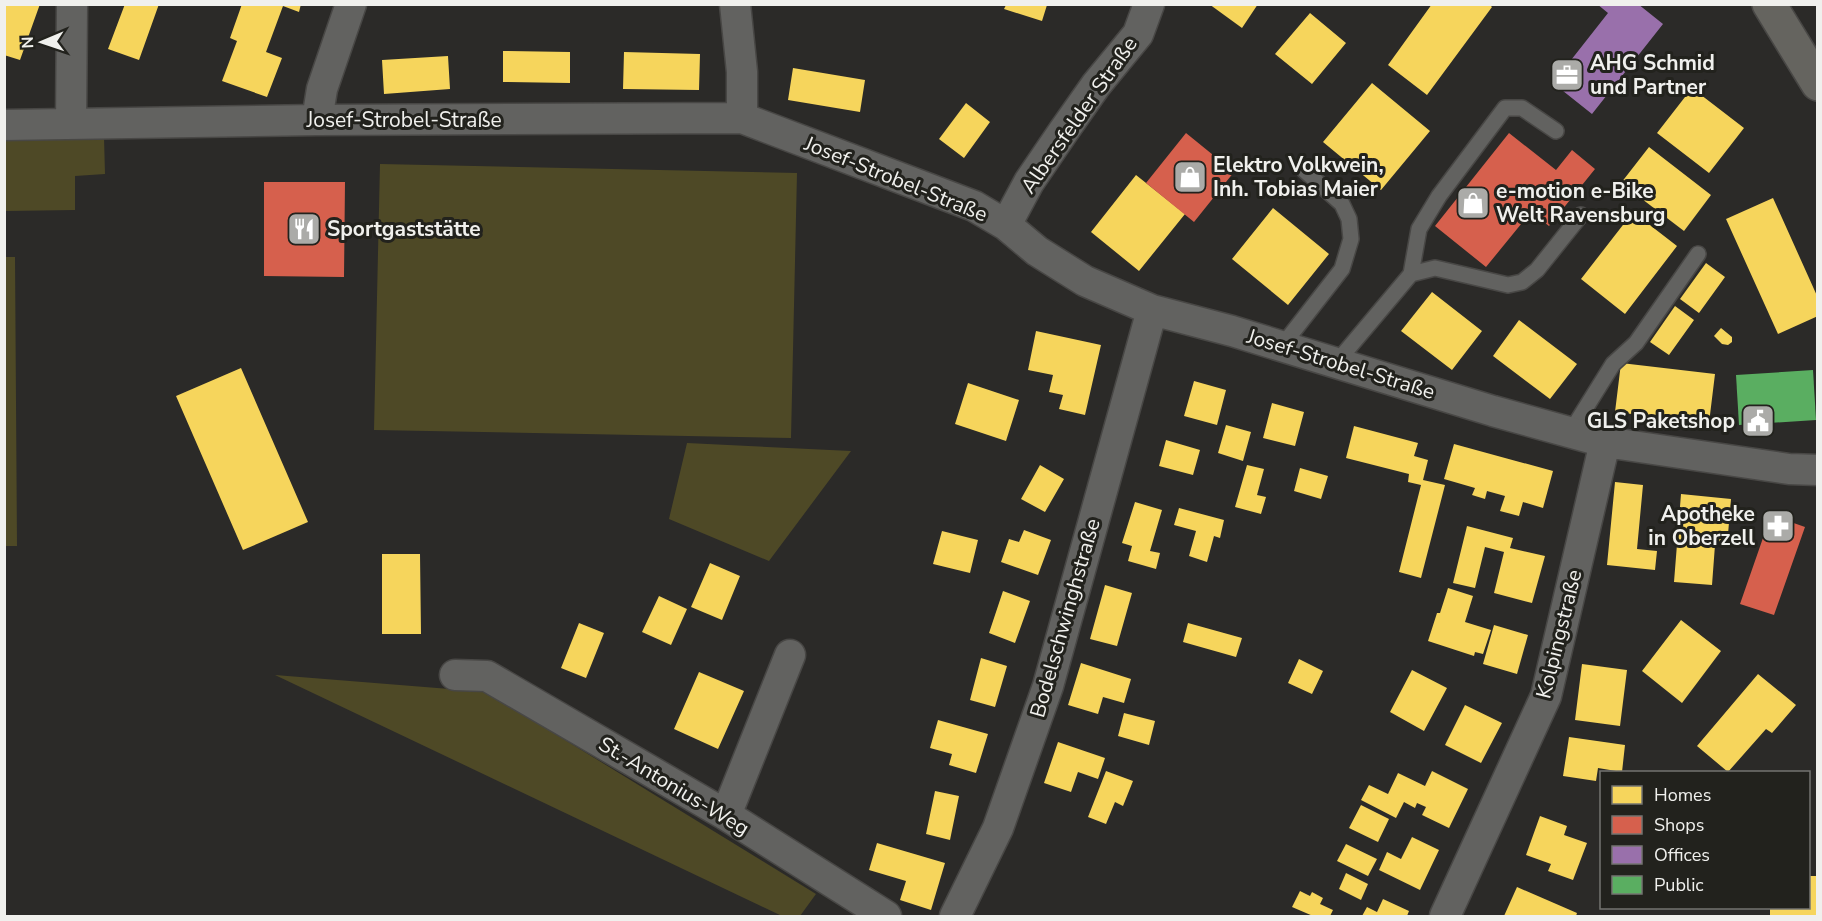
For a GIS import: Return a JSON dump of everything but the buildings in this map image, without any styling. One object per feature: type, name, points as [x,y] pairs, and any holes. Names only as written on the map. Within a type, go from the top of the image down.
[{"type":"street","points":[[71,124],[72,4]]},
{"type":"street","points":[[316,120],[322,89],[351,4]]},
{"type":"street","points":[[735,4],[742,72],[741,118]]},
{"type":"street","name":"Albersfelder Straße","points":[[1006,225],[1029,182],[1063,132],[1096,85],[1138,34],[1149,4]]},
{"type":"street","points":[[1769,4],[1818,84]]},
{"type":"street","name":"Josef-Strobel-Straße","points":[[4,125],[316,120],[741,118],[974,206],[1006,225],[1037,251],[1085,281],[1152,310],[1282,346],[1605,442],[1789,469],[1818,470]]},
{"type":"street","name":"Bodelschwinghstraße","points":[[955,916],[998,828],[1048,686],[1152,310]]},
{"type":"street","name":"Kolpingstraße","points":[[1445,916],[1546,696],[1605,442]]},
{"type":"street","points":[[726,815],[790,655]]},
{"type":"street","name":"St.-Antonius-Weg","points":[[455,675],[487,676],[726,815],[886,916]]},
{"type":"lane","points":[[1336,363],[1411,274],[1419,229],[1439,196],[1505,108],[1522,108],[1556,131]]},
{"type":"lane","points":[[1282,346],[1342,269],[1351,239],[1349,219],[1342,204],[1304,170]]},
{"type":"lane","points":[[1411,274],[1435,268],[1508,285],[1522,282],[1537,270],[1581,215]]},
{"type":"lane","points":[[1570,432],[1612,364],[1636,343],[1698,254]]},
{"type":"shaded area","points":[[104,137],[105,174],[75,176],[75,210],[5,211],[4,141]]},
{"type":"shaded area","points":[[380,164],[797,173],[791,438],[374,430]]},
{"type":"shaded area","points":[[4,257],[15,257],[17,546],[4,546]]},
{"type":"shaded area","points":[[687,443],[851,451],[769,561],[669,519]]},
{"type":"shaded area","points":[[275,675],[487,692],[816,894],[800,916],[782,916]]},
{"type":"place","name":"AHG Schmid und Partner","points":[[1567,75]]},
{"type":"place","name":"Elektro Volkwein, Inh. Tobias Maier","points":[[1190,177]]},
{"type":"place","name":"e-motion e-Bike Welt Ravensburg","points":[[1473,203]]},
{"type":"place","name":"Sportgaststätte","points":[[304,229]]},
{"type":"place","name":"GLS Paketshop","points":[[1758,421]]},
{"type":"place","name":"Apotheke in Oberzell","points":[[1778,526]]}]
